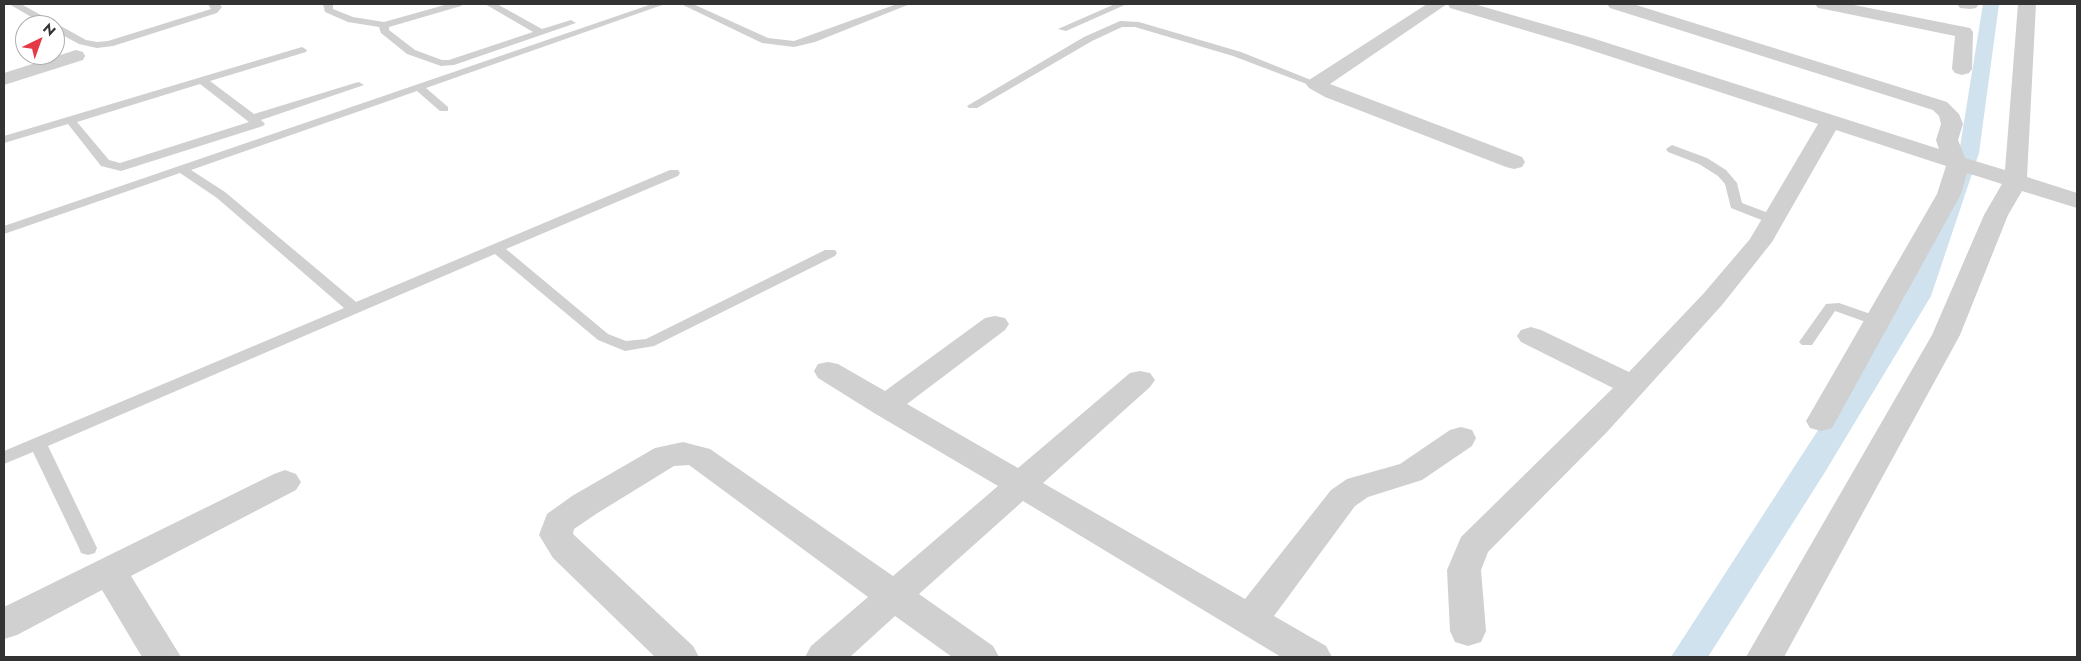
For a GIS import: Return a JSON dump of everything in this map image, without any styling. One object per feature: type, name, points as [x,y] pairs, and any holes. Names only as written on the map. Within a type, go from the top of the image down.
[{"type":"street","points":[[1438,4],[1316,84],[1332,93],[1514,162]]},
{"type":"street","points":[[1456,4],[1585,42],[2077,202]]},
{"type":"street","points":[[1616,4],[1888,88],[1940,106],[1949,114],[1952,124],[1947,140],[1950,151],[1960,164]]},
{"type":"street","points":[[1829,4],[1856,18],[1964,32],[1962,69]]},
{"type":"street","points":[[1765,657],[1946,335],[1996,216],[2006,179],[2027,4]]},
{"type":"street","points":[[4,79],[76,56]]},
{"type":"street","points":[[1468,631],[1464,570],[1473,546],[1500,517],[1596,426],[1713,299],[1760,242],[1830,121]]},
{"type":"street","points":[[1821,421],[1949,194],[1960,164]]},
{"type":"street","points":[[885,406],[995,324]]},
{"type":"street","points":[[1531,336],[1633,386]]},
{"type":"street","points":[[828,371],[1020,486],[1313,657]]},
{"type":"street","points":[[824,657],[1140,380]]},
{"type":"street","points":[[1250,620],[1343,498],[1358,487],[1411,472],[1430,461],[1461,438]]},
{"type":"street","points":[[680,657],[565,549],[556,535],[559,523],[571,514],[666,456],[683,453],[698,457],[980,657]]},
{"type":"street","points":[[4,624],[98,560],[285,482]]},
{"type":"street","points":[[98,560],[162,657]]},
{"type":"lane","points":[[14,4],[34,15]]},
{"type":"lane","points":[[65,32],[83,42],[97,45],[109,44],[214,11],[217,7],[213,4]]},
{"type":"lane","points":[[328,4],[328,10],[351,20],[384,25],[458,4]]},
{"type":"lane","points":[[490,4],[542,33]]},
{"type":"lane","points":[[4,230],[417,86],[660,4]]},
{"type":"lane","points":[[686,4],[766,41],[794,44],[811,40],[905,4]]},
{"type":"lane","points":[[1063,30],[1122,4]]},
{"type":"lane","points":[[384,25],[384,31],[411,52],[441,63],[450,63],[620,6]]},
{"type":"lane","points":[[973,106],[1088,39],[1120,24],[1136,24],[1194,41],[1316,84]]},
{"type":"lane","points":[[4,140],[302,50]]},
{"type":"lane","points":[[201,80],[254,121],[277,135]]},
{"type":"lane","points":[[70,120],[105,163],[121,167],[359,85]]},
{"type":"lane","points":[[417,86],[444,109]]},
{"type":"lane","points":[[1672,149],[1703,161],[1722,173],[1730,183],[1736,205],[1774,220]]},
{"type":"lane","points":[[180,168],[221,195],[346,303],[355,308]]},
{"type":"lane","points":[[4,458],[674,173]]},
{"type":"lane","points":[[496,248],[603,337],[624,346],[649,343],[830,253]]},
{"type":"lane","points":[[1807,342],[1831,307],[1839,307],[1877,321]]},
{"type":"lane","points":[[38,444],[98,560]]},
{"type":"waterway","points":[[1689,657],[1814,464],[1918,296],[1969,153],[1991,4]]}]
